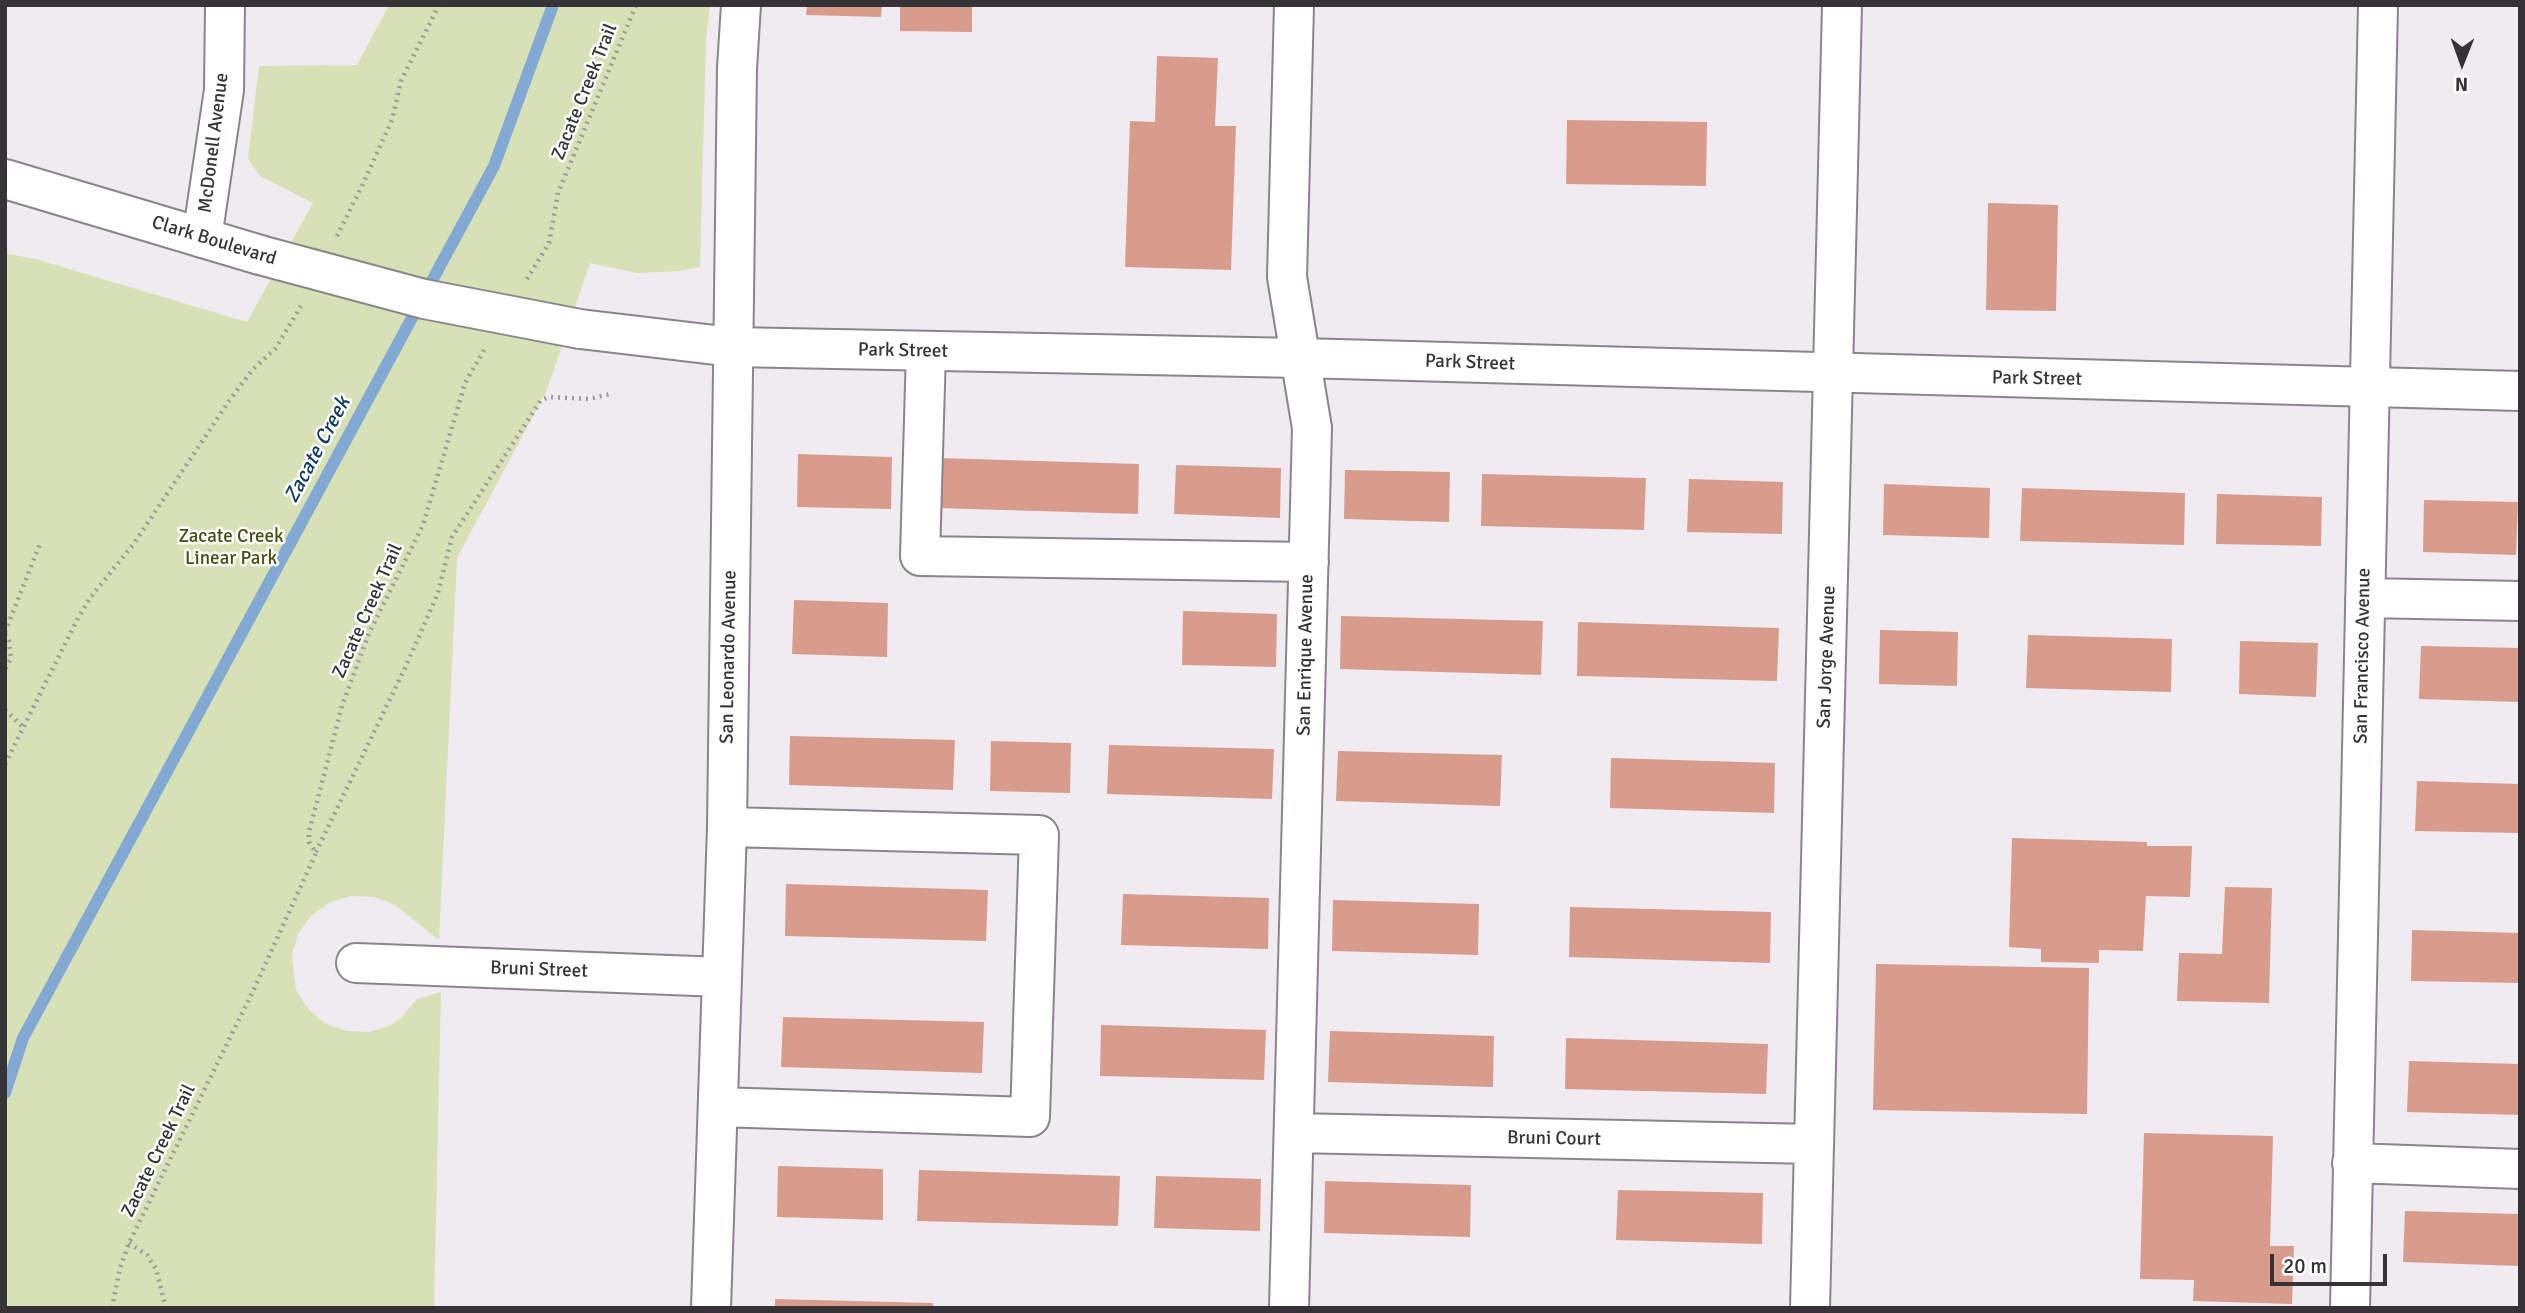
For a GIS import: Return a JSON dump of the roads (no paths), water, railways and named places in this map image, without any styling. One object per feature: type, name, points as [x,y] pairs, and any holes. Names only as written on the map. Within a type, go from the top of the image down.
[{"type":"street","name":"McDonell Avenue","points":[[202,238],[224,90],[225,5]]},
{"type":"street","name":"San Leonardo Avenue","points":[[711,1308],[727,827],[732,347],[737,68],[741,5]]},
{"type":"street","name":"San Enrique Avenue","points":[[1289,1308],[1312,428],[1287,276],[1294,5]]},
{"type":"street","name":"San Jorge Avenue","points":[[1810,1308],[1842,5]]},
{"type":"street","name":"San Francisco Avenue","points":[[2350,1308],[2378,5]]},
{"type":"street","name":"Clark Boulevard","points":[[5,178],[260,255],[424,299]]},
{"type":"street","name":"Park Street","points":[[424,299],[580,329],[732,347],[1300,358],[2520,391]]},
{"type":"street","points":[[926,351],[920,556],[1309,562]]},
{"type":"street","points":[[2365,598],[2520,601]]},
{"type":"street","points":[[718,1107],[1030,1117],[1039,835],[727,827]]},
{"type":"street","name":"Bruni Street","points":[[356,963],[722,977]]},
{"type":"street","name":"Bruni Court","points":[[1294,1133],[1814,1144]]},
{"type":"street","points":[[2352,1163],[2520,1169]]},
{"type":"waterway","name":"Zacate Creek","points":[[5,1093],[23,1038],[494,166],[553,5]]},
{"type":"park label","name":"Zacate Creek Linear Park","points":[[231,548]]}]
